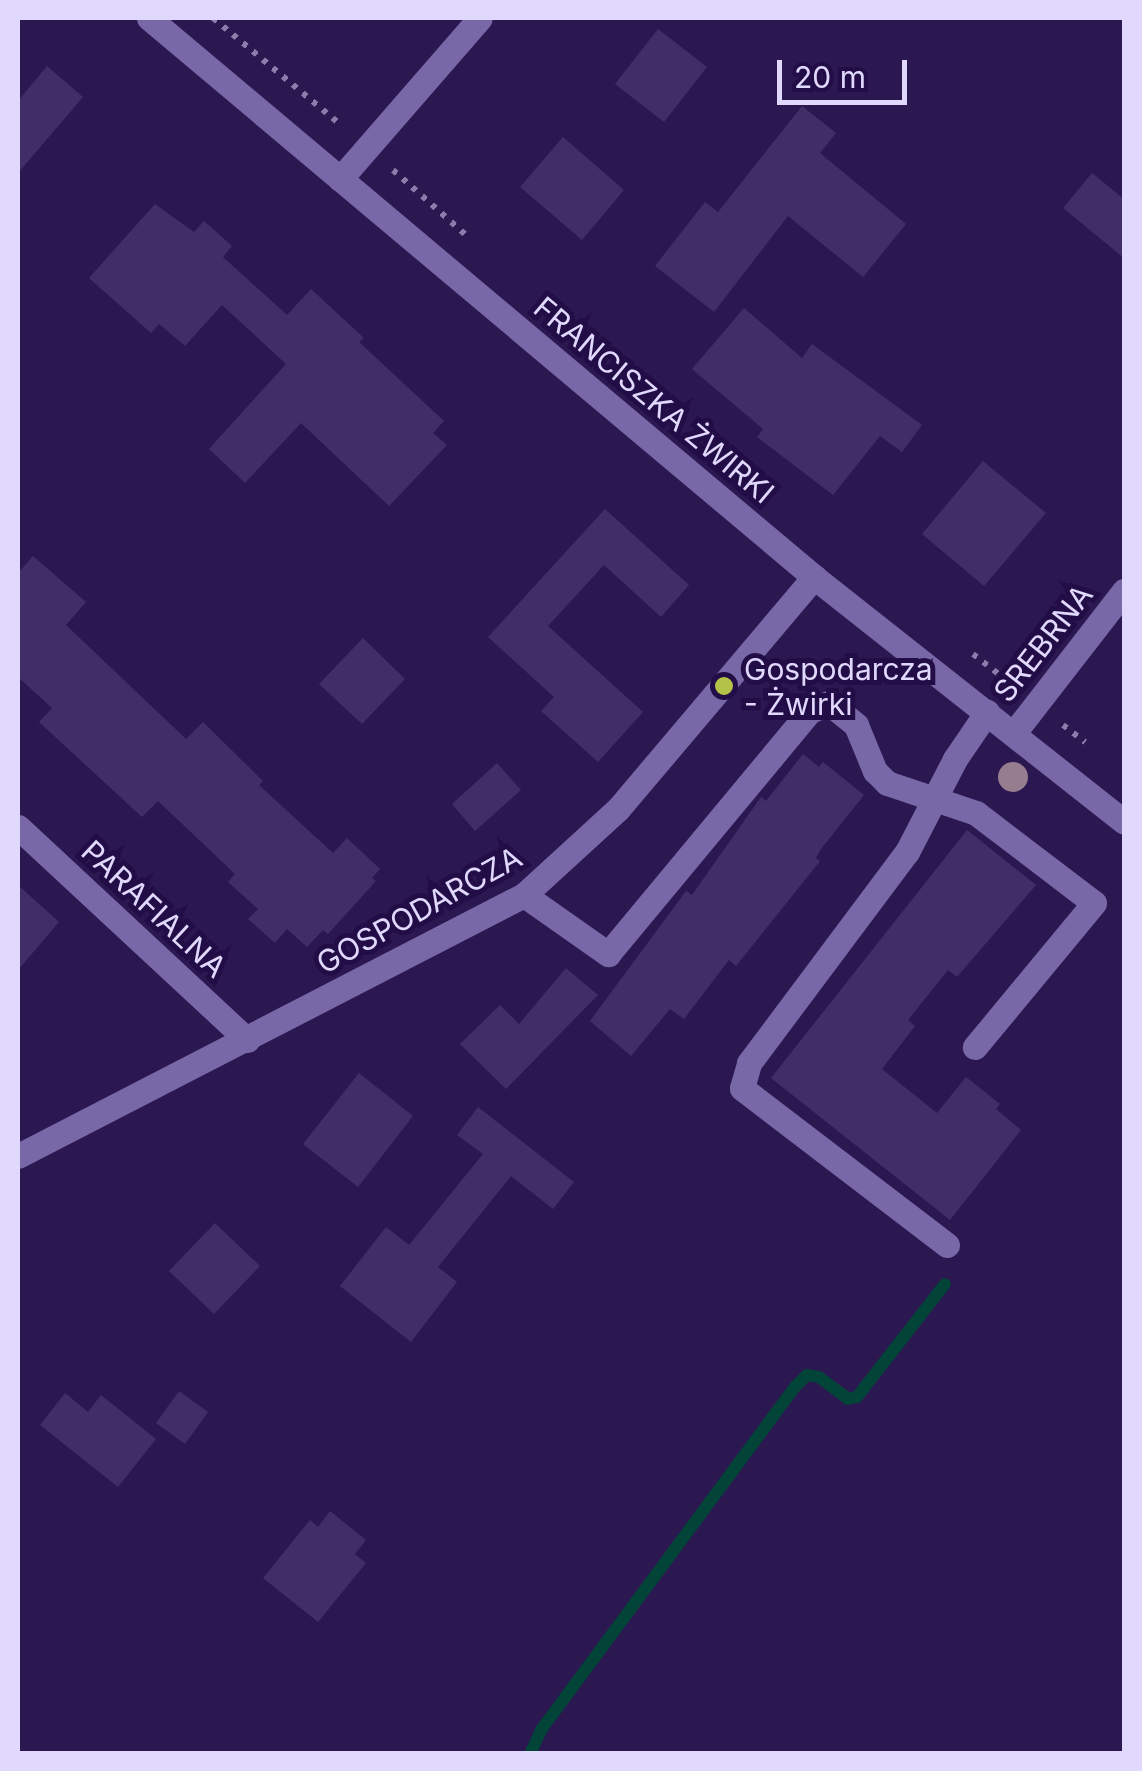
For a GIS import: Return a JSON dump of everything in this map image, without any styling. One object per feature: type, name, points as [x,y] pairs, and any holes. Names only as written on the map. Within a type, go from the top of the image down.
[{"type":"street","name":"FRANCISZKA ŻWIRKI","points":[[149,18],[814,576],[1124,822]]},
{"type":"street","points":[[340,178],[480,18]]},
{"type":"street","name":"GOSPODARCZA","points":[[18,1156],[524,895],[618,808],[814,576]]},
{"type":"street","name":"SREBRNA","points":[[1014,734],[1124,591]]},
{"type":"street","points":[[524,895],[608,954],[820,704],[829,703],[848,716],[875,770],[887,783],[933,802],[976,813],[1094,903],[975,1047]]},
{"type":"street","points":[[947,1245],[742,1088],[750,1064],[881,890],[967,737],[987,712]]},
{"type":"street","name":"PARAFIALNA","points":[[18,827],[247,1040]]},
{"type":"path","points":[[213,18],[469,237]]},
{"type":"path","points":[[963,646],[1096,751]]},
{"type":"building","points":[[658,29],[707,67],[664,122],[615,84]]},
{"type":"building","points":[[47,66],[83,97],[18,173],[18,101]]},
{"type":"building","points":[[802,106],[836,133],[820,153],[906,224],[863,277],[788,216],[714,312],[655,266],[705,202],[718,212]]},
{"type":"building","points":[[563,137],[624,190],[582,240],[520,187]]},
{"type":"building","points":[[1092,173],[1124,199],[1124,258],[1063,208]]},
{"type":"building","points":[[155,204],[194,232],[204,221],[232,246],[223,257],[287,315],[311,289],[364,338],[359,342],[444,421],[433,433],[447,445],[389,506],[301,423],[245,483],[209,449],[286,364],[222,305],[185,346],[159,324],[151,333],[89,278]]},
{"type":"building","points":[[744,308],[802,358],[812,344],[922,425],[902,452],[880,436],[833,495],[757,437],[763,429],[692,369]]},
{"type":"building","points":[[983,461],[1046,513],[984,586],[922,534]]},
{"type":"building","points":[[605,509],[689,585],[661,617],[604,565],[548,626],[643,712],[598,762],[541,711],[554,697],[488,637]]},
{"type":"building","points":[[33,556],[86,602],[66,625],[186,739],[203,722],[263,781],[259,785],[333,853],[347,838],[380,869],[372,878],[376,881],[328,934],[323,930],[307,947],[287,929],[275,943],[248,919],[258,909],[228,882],[235,874],[158,801],[142,817],[39,722],[52,708],[18,677],[18,573]]},
{"type":"building","points":[[363,638],[405,679],[362,724],[319,684]]},
{"type":"building","points":[[803,754],[819,767],[823,762],[864,795],[821,849],[816,858],[820,861],[736,966],[729,960],[684,1019],[670,1009],[631,1056],[590,1021],[686,891],[692,895],[761,797],[766,801]]},
{"type":"building","points":[[497,763],[521,790],[475,831],[452,804]]},
{"type":"building","points":[[967,830],[1036,885],[957,977],[948,970],[908,1020],[915,1026],[882,1069],[937,1113],[966,1077],[1000,1104],[996,1109],[1021,1130],[950,1220],[771,1078]]},
{"type":"building","points":[[18,885],[59,922],[18,970]]},
{"type":"building","points":[[566,968],[598,995],[506,1089],[460,1044],[500,1005],[519,1024]]},
{"type":"building","points":[[359,1073],[413,1116],[358,1187],[303,1144]]},
{"type":"building","points":[[478,1107],[574,1182],[553,1209],[511,1176],[438,1267],[457,1282],[411,1342],[340,1286],[386,1227],[409,1245],[483,1154],[457,1135]]},
{"type":"building","points":[[215,1223],[260,1266],[214,1314],[169,1271]]},
{"type":"building","points":[[179,1391],[208,1412],[185,1444],[156,1423]]},
{"type":"building","points":[[65,1393],[88,1412],[101,1395],[156,1439],[118,1487],[40,1425]]},
{"type":"building","points":[[330,1511],[366,1540],[355,1554],[366,1563],[318,1622],[263,1578],[310,1520],[318,1527]]},
{"type":"waterway","points":[[530,1754],[541,1730],[796,1386],[807,1375],[819,1377],[848,1399],[857,1397],[945,1284]]},
{"type":"place","name":"Gospodarcza - Żwirki","points":[[724,686]]}]
